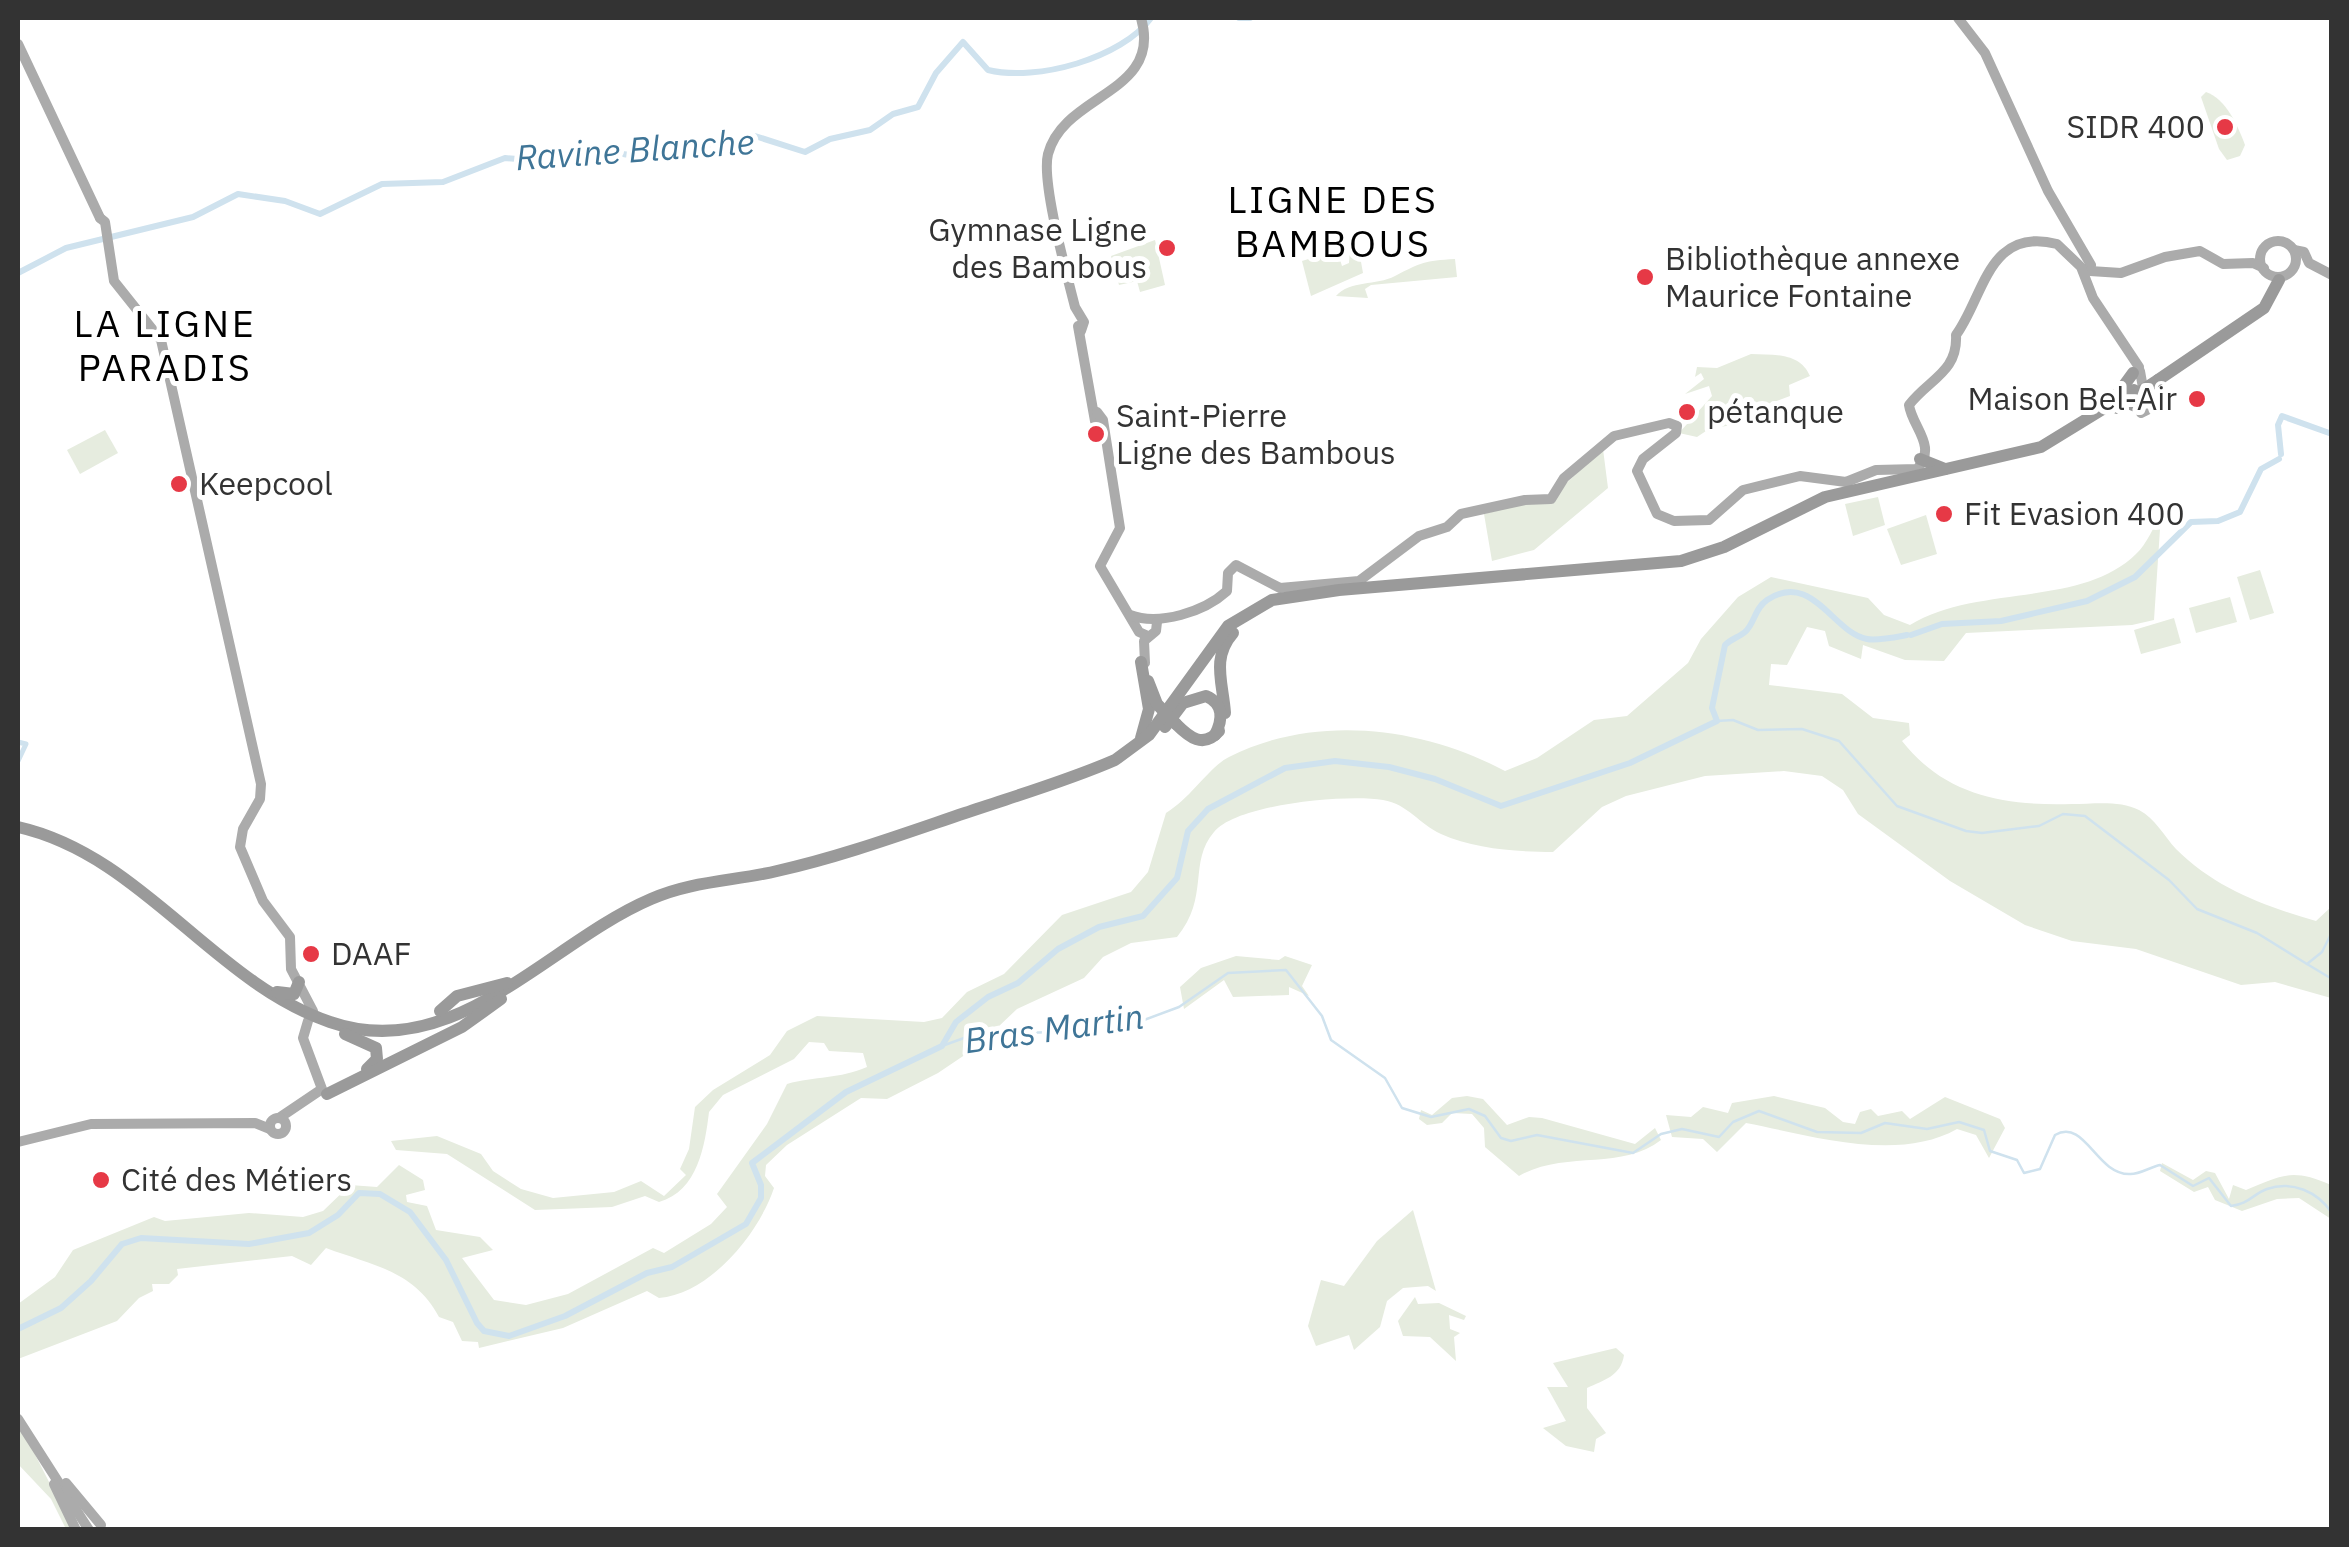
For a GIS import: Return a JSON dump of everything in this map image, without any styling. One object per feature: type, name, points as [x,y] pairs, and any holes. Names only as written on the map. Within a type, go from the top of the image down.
[{"type":"highway","points":[[1856,489],[2007,458],[2050,443],[2139,400],[2184,355],[2264,303],[2270,274]]},
{"type":"highway","points":[[2157,378],[2264,308],[2270,274]]},
{"type":"highway","points":[[1146,745],[1224,639],[1255,614],[1302,597],[1681,565],[1726,551],[1828,502],[2035,456],[2096,418],[2123,390],[2135,368]]},
{"type":"highway","points":[[1924,456],[1950,469],[2007,458]]},
{"type":"highway","points":[[1145,669],[1157,688],[1174,691],[1228,626],[1262,604],[1293,594],[1682,561],[1724,547],[1810,503],[1911,471]]},
{"type":"highway","points":[[1214,733],[1225,714],[1221,649],[1255,614]]},
{"type":"highway","points":[[324,1088],[462,1027],[608,922],[660,895],[812,861],[1076,775],[1126,754],[1144,740],[1228,626]]},
{"type":"highway","points":[[1145,669],[1157,704],[1176,724],[1190,736],[1214,733]]},
{"type":"highway","points":[[1076,775],[1120,755],[1141,738],[1148,709],[1145,669]]},
{"type":"highway","points":[[305,1022],[374,1035],[422,1032],[458,1020],[608,927],[661,899],[778,876],[895,841],[1106,769],[1146,745],[1183,702],[1195,696],[1216,702],[1214,733]]},
{"type":"highway","points":[[18,832],[50,836],[93,858],[224,956],[304,1010],[330,1022],[372,1031],[442,1021],[530,976]]},
{"type":"highway","points":[[18,832],[90,863],[305,1022],[374,1045],[377,1059],[363,1073]]},
{"type":"highway","points":[[224,956],[279,993],[294,994],[299,981]]},
{"type":"highway","points":[[440,1011],[457,996],[530,976]]},
{"type":"highway","points":[[324,1088],[415,1048],[429,1034]]},
{"type":"main road","points":[[1142,18],[1146,34],[1142,59],[1133,72],[1064,125],[1048,154],[1048,182],[1120,528],[1100,566],[1139,625],[1145,669]]},
{"type":"main road","points":[[1958,18],[1984,53],[2135,368],[2139,400]]},
{"type":"main road","points":[[18,44],[99,222],[117,286],[161,340],[261,784],[240,848],[262,902],[290,937],[291,960],[299,981]]},
{"type":"main road","points":[[2247,263],[2277,239],[2332,275]]},
{"type":"main road","points":[[1139,625],[1209,606],[1227,590],[1228,573],[1236,566],[1280,588],[1362,580],[1418,536],[1447,527],[1462,514],[1525,500],[1551,499],[1564,478],[1610,438],[1669,422],[1676,424],[1677,432],[1643,458],[1638,471],[1654,511],[1669,521],[1708,520],[1743,490],[1800,476],[1846,482],[1876,470],[1911,471],[1924,456],[1922,430],[1909,406],[1952,364],[1956,335],[1967,322],[1976,291],[2002,254],[2014,246],[2042,240],[2062,246],[2087,267],[2121,272],[2165,257],[2200,251],[2224,264],[2247,263],[2270,274]]},
{"type":"main road","points":[[2292,264],[2297,251]]},
{"type":"main road","points":[[2262,253],[2270,274]]},
{"type":"main road","points":[[2270,274],[2308,262]]},
{"type":"main road","points":[[1139,625],[1156,631],[1159,618]]},
{"type":"main road","points":[[291,960],[299,981]]},
{"type":"main road","points":[[18,1140],[100,1123],[276,1122],[324,1088],[305,1022]]},
{"type":"main road","points":[[18,1418],[89,1530]]},
{"type":"main road","points":[[29,1434],[101,1525]]},
{"type":"main road","points":[[29,1434],[76,1530]]},
{"type":"shaded area","name":"SIDR 400","points":[[2206,92],[2220,101],[2235,122],[2245,145],[2240,156],[2227,160],[2219,149],[2201,97]]},
{"type":"shaded area","points":[[1155,240],[1165,285],[1140,292],[1137,281],[1119,285],[1111,256]]},
{"type":"shaded area","points":[[1358,245],[1363,273],[1311,296],[1302,261],[1337,250],[1342,266],[1349,263],[1350,247]]},
{"type":"shaded area","points":[[1455,259],[1457,277],[1371,285],[1365,289],[1368,298],[1336,296],[1348,288],[1388,279],[1424,263]]},
{"type":"shaded area","points":[[1751,354],[1793,359],[1810,376],[1789,385],[1790,396],[1750,411],[1743,423],[1709,429],[1697,437],[1679,433],[1712,396],[1709,386],[1685,394],[1704,379],[1701,373],[1695,377],[1697,367],[1717,368]]},
{"type":"shaded area","points":[[105,430],[118,453],[80,474],[67,450]]},
{"type":"shaded area","points":[[1603,449],[1608,488],[1534,550],[1492,561],[1484,514],[1526,503],[1550,504],[1561,488]]},
{"type":"shaded area","points":[[1878,497],[1885,525],[1853,536],[1845,504]]},
{"type":"shaded area","points":[[2161,514],[2154,620],[2132,625],[1966,633],[1944,661],[1905,660],[1863,645],[1861,659],[1829,646],[1825,631],[1807,627],[1787,665],[1771,664],[1769,685],[1842,694],[1873,718],[1909,723],[1910,735],[1902,741],[1919,760],[1957,786],[2023,803],[2106,803],[2132,807],[2150,818],[2191,863],[2241,894],[2316,921],[2331,907],[2331,998],[2275,982],[2241,985],[2136,949],[2072,941],[2025,925],[1950,881],[1858,814],[1843,790],[1822,776],[1784,771],[1705,776],[1626,796],[1602,807],[1553,852],[1496,849],[1454,839],[1383,800],[1293,803],[1245,814],[1214,832],[1202,855],[1193,908],[1177,937],[1131,943],[1103,957],[1084,978],[1017,1009],[978,1046],[938,1073],[887,1099],[861,1098],[787,1145],[766,1165],[765,1176],[774,1188],[744,1242],[714,1273],[678,1294],[659,1298],[647,1291],[563,1328],[479,1348],[478,1342],[462,1341],[453,1322],[439,1317],[429,1301],[404,1279],[326,1248],[311,1265],[292,1256],[177,1269],[178,1275],[169,1284],[152,1284],[153,1291],[139,1298],[117,1321],[18,1359],[18,1304],[55,1277],[73,1250],[154,1217],[165,1221],[249,1213],[303,1217],[323,1211],[350,1185],[377,1187],[399,1165],[423,1180],[425,1190],[406,1195],[407,1202],[427,1206],[436,1230],[480,1237],[493,1250],[462,1258],[494,1300],[526,1305],[568,1294],[653,1248],[664,1253],[711,1224],[727,1207],[717,1194],[767,1124],[787,1084],[867,1067],[863,1053],[829,1051],[824,1043],[809,1042],[794,1059],[723,1095],[709,1112],[702,1152],[691,1177],[683,1188],[659,1202],[645,1196],[612,1207],[535,1210],[447,1154],[396,1150],[391,1141],[437,1136],[481,1154],[493,1171],[521,1189],[553,1198],[614,1192],[641,1181],[664,1196],[686,1175],[680,1169],[689,1149],[695,1107],[713,1090],[770,1055],[787,1031],[817,1016],[924,1022],[942,1018],[967,992],[1004,974],[1062,915],[1131,892],[1148,872],[1166,813],[1229,757],[1297,734],[1369,731],[1440,744],[1505,771],[1537,758],[1594,720],[1627,716],[1688,663],[1701,639],[1738,597],[1771,577],[1868,598],[1884,615],[1910,625],[1965,604],[2058,589],[2113,571],[2140,550]]},
{"type":"shaded area","points":[[1926,515],[1937,554],[1901,565],[1887,529]]},
{"type":"shaded area","points":[[2260,570],[2274,613],[2250,620],[2237,577]]},
{"type":"shaded area","points":[[2230,597],[2237,622],[2196,633],[2189,608]]},
{"type":"shaded area","points":[[2174,618],[2181,643],[2141,654],[2134,630]]},
{"type":"shaded area","points":[[1236,956],[1279,960],[1285,956],[1312,965],[1302,986],[1309,996],[1289,987],[1289,995],[1233,997],[1224,980],[1184,1009],[1180,987],[1201,968]]},
{"type":"shaded area","points":[[1774,1096],[1825,1108],[1843,1122],[1855,1124],[1860,1112],[1871,1109],[1878,1116],[1902,1111],[1910,1119],[1945,1097],[2000,1119],[2005,1128],[1989,1158],[1976,1135],[1957,1129],[1933,1139],[1880,1145],[1746,1123],[1717,1152],[1703,1139],[1672,1137],[1666,1115],[1691,1117],[1703,1107],[1728,1113],[1732,1103]]},
{"type":"shaded area","points":[[1452,1098],[1483,1099],[1507,1125],[1529,1117],[1542,1118],[1635,1144],[1655,1128],[1661,1140],[1629,1155],[1555,1164],[1519,1176],[1485,1147],[1484,1128],[1472,1114],[1452,1113],[1442,1123],[1427,1125],[1419,1119],[1421,1110],[1432,1115]]},
{"type":"shaded area","points":[[2162,1163],[2193,1180],[2206,1171],[2215,1173],[2229,1199],[2233,1185],[2246,1190],[2269,1180],[2306,1176],[2331,1185],[2331,1219],[2299,1198],[2277,1199],[2242,1211],[2215,1200],[2208,1187],[2194,1192],[2160,1171]]},
{"type":"shaded area","points":[[1413,1210],[1436,1291],[1428,1286],[1403,1288],[1387,1301],[1380,1327],[1354,1350],[1349,1335],[1316,1346],[1308,1326],[1321,1280],[1344,1286],[1377,1241]]},
{"type":"shaded area","points":[[1415,1297],[1418,1304],[1439,1303],[1466,1316],[1464,1320],[1449,1315],[1450,1329],[1460,1333],[1454,1337],[1456,1361],[1430,1337],[1403,1336],[1398,1321]]},
{"type":"shaded area","points":[[1616,1348],[1624,1355],[1619,1368],[1587,1388],[1587,1408],[1606,1433],[1596,1439],[1594,1452],[1566,1446],[1543,1428],[1566,1421],[1547,1387],[1568,1387],[1553,1363]]},
{"type":"shaded area","points":[[18,1421],[73,1529],[66,1529],[51,1499],[18,1464]]},
{"type":"waterway","name":"Ravine Blanche","points":[[18,273],[66,248],[193,217],[238,194],[285,201],[320,214],[382,184],[443,182],[505,158],[543,161],[596,150],[636,156],[677,143],[711,145],[755,136],[805,152],[830,139],[870,130],[893,114],[918,107],[936,73],[963,42],[988,70],[1030,73],[1100,55],[1138,32],[1151,18]]},
{"type":"waterway","name":"Ravine Blanche","points":[[1239,18],[1250,18]]},
{"type":"waterway","points":[[2281,454],[2278,425],[2282,416],[2332,434]]},
{"type":"waterway","points":[[1911,635],[1942,624],[2001,621],[2087,601],[2135,577],[2191,522],[2218,521],[2240,512],[2261,469],[2279,459]]},
{"type":"waterway","points":[[18,1329],[61,1308],[91,1281],[122,1244],[141,1238],[249,1244],[309,1233],[338,1215],[359,1193],[380,1194],[410,1212],[446,1260],[484,1331],[509,1336],[565,1316],[647,1273],[672,1267],[746,1224],[761,1198],[761,1185],[752,1163],[846,1092],[942,1046],[956,1022],[988,997],[1018,983],[1058,949],[1099,927],[1143,916],[1177,878],[1188,831],[1208,809],[1285,768],[1335,761],[1389,767],[1435,779],[1501,806],[1630,763],[1717,721],[1712,708],[1725,645],[1743,634],[1767,600],[1783,593],[1809,598],[1843,626],[1867,639],[1907,635]]},
{"type":"waterway","points":[[1717,721],[1733,720],[1758,730],[1802,729],[1839,741],[1897,806],[1966,831],[1982,833],[2039,826],[2063,814],[2085,816],[2169,880],[2197,909],[2257,933],[2307,964],[2322,952],[2332,932]]},
{"type":"waterway","points":[[18,742],[26,744],[18,761]]},
{"type":"waterway","points":[[2307,964],[2332,979]]},
{"type":"waterway","name":"Bras Martin","points":[[942,1046],[975,1034],[1061,1032],[1091,1018],[1144,1020],[1179,1007],[1228,973],[1286,970],[1322,1016],[1331,1040],[1385,1078],[1402,1108],[1431,1117],[1469,1109],[1485,1116],[1501,1138],[1511,1141],[1537,1135],[1633,1153],[1661,1134],[1682,1129],[1719,1137],[1733,1122],[1759,1111],[1817,1132],[1861,1133],[1885,1123],[1927,1129],[1959,1122],[1984,1130],[1990,1151],[2017,1160],[2024,1173],[2040,1169],[2055,1135],[2065,1132],[2083,1140],[2118,1172],[2133,1174],[2160,1165],[2193,1186],[2209,1178],[2231,1206],[2267,1189],[2295,1187],[2312,1194],[2332,1213]]},
{"type":"place","name":"SIDR 400","points":[[2225,127]]},
{"type":"place","name":"Gymnase Ligne des Bambous","points":[[1167,248]]},
{"type":"place","name":"Bibliothèque annexe Maurice Fontaine","points":[[1645,277]]},
{"type":"place","name":"Maison Bel-Air","points":[[2197,399]]},
{"type":"place","name":"pétanque","points":[[1687,412]]},
{"type":"place","name":"Saint-Pierre Ligne des Bambous","points":[[1096,434]]},
{"type":"place","name":"Keepcool","points":[[179,484]]},
{"type":"place","name":"Fit Evasion 400","points":[[1944,514]]},
{"type":"place","name":"DAAF","points":[[311,954]]},
{"type":"place","name":"Cité des Métiers","points":[[101,1180]]},
{"type":"district","name":"LIGNE DES BAMBOUS","points":[[1333,222]]},
{"type":"district","name":"LA LIGNE PARADIS","points":[[165,346]]}]
